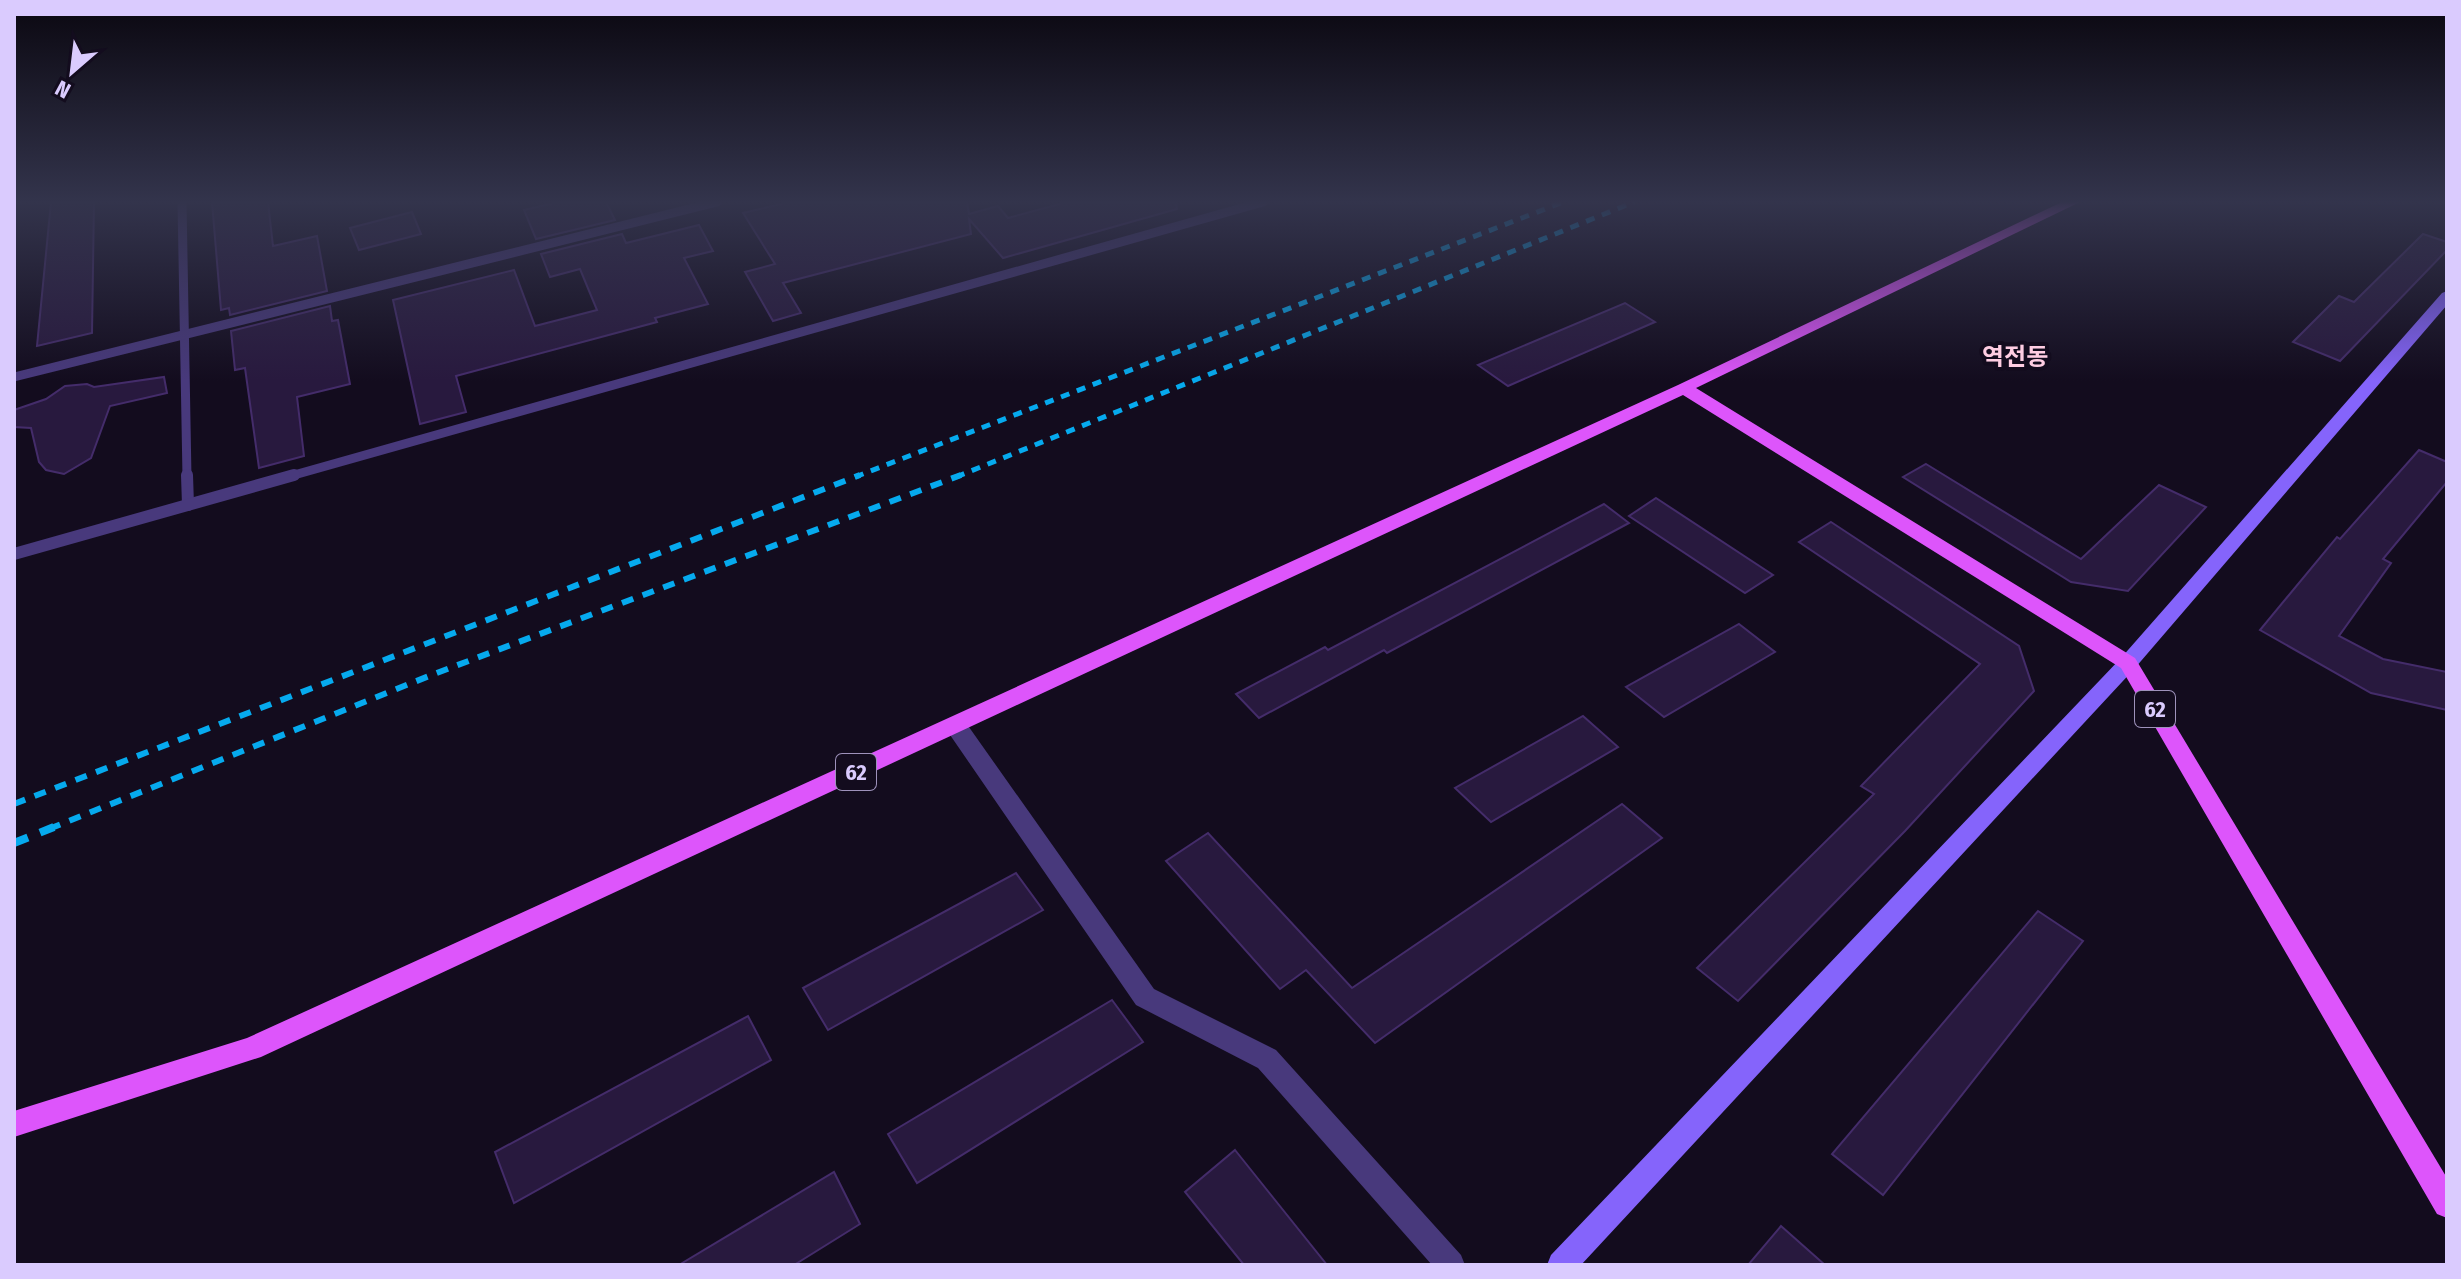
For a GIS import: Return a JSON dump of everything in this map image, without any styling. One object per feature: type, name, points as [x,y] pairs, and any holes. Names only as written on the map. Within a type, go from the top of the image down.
[{"type":"main road","points":[[1684,388],[1948,262]]},
{"type":"main road","points":[[1561,1265],[2128,663],[2447,296]]},
{"type":"main road","name":"62","points":[[14,1124],[252,1049],[1684,388],[2128,663],[2447,1204]]},
{"type":"street","points":[[956,726],[1145,997],[1267,1059],[1451,1265]]},
{"type":"lane","points":[[183,262],[188,505]]},
{"type":"lane","points":[[14,377],[475,262]]},
{"type":"lane","points":[[14,554],[1051,262]]},
{"type":"building","points":[[45,262],[93,262],[92,333],[37,346]]},
{"type":"building","points":[[217,262],[322,262],[327,291],[230,315],[229,308],[221,310]]},
{"type":"building","points":[[544,262],[686,262],[708,304],[655,318],[657,322],[456,376],[466,412],[420,424],[393,300],[514,270],[535,326],[597,310],[580,269],[550,277]]},
{"type":"building","points":[[774,262],[865,262],[783,283],[801,313],[773,321],[745,272],[775,264]]},
{"type":"building","points":[[2395,262],[2436,262],[2340,361],[2293,342],[2339,296],[2354,302]]},
{"type":"building","points":[[1625,303],[1655,322],[1508,386],[1478,365]]},
{"type":"building","points":[[330,306],[332,321],[338,320],[350,384],[297,397],[304,456],[259,468],[245,368],[235,370],[231,331]]},
{"type":"building","points":[[164,377],[167,393],[110,406],[91,458],[64,474],[46,470],[39,462],[31,428],[14,427],[14,410],[46,399],[65,386],[87,384],[94,387]]},
{"type":"building","points":[[2419,450],[2447,462],[2447,482],[2383,559],[2391,563],[2339,636],[2383,659],[2447,672],[2447,710],[2371,693],[2260,630],[2337,537],[2340,539]]},
{"type":"building","points":[[1926,464],[2081,559],[2159,485],[2206,507],[2128,591],[2071,582],[1903,477]]},
{"type":"building","points":[[1656,498],[1773,575],[1745,593],[1629,516]]},
{"type":"building","points":[[1604,504],[1629,523],[1387,653],[1384,650],[1259,718],[1236,694],[1325,647],[1328,650]]},
{"type":"building","points":[[1831,522],[2019,646],[2034,691],[1905,831],[1738,1001],[1697,968],[1874,794],[1861,786],[1980,664],[1799,542]]},
{"type":"building","points":[[1739,624],[1775,652],[1664,717],[1626,687]]},
{"type":"building","points":[[1583,716],[1618,747],[1491,822],[1455,788]]},
{"type":"building","points":[[1622,804],[1662,838],[1375,1043],[1306,970],[1280,989],[1166,861],[1208,833],[1352,988]]},
{"type":"building","points":[[1016,873],[1043,910],[828,1030],[803,988]]},
{"type":"building","points":[[2038,911],[2083,941],[1883,1195],[1832,1154]]},
{"type":"building","points":[[1112,1000],[1143,1042],[917,1183],[888,1134]]},
{"type":"building","points":[[748,1016],[771,1060],[514,1203],[495,1152]]},
{"type":"building","points":[[1235,1150],[1327,1265],[1244,1265],[1185,1192]]},
{"type":"building","points":[[834,1172],[860,1224],[794,1265],[679,1265]]},
{"type":"building","points":[[1781,1226],[1825,1265],[1748,1265]]},
{"type":"railway","points":[[855,477],[1409,262]]},
{"type":"railway","points":[[960,475],[1487,262]]},
{"type":"railway","points":[[14,804],[860,475]]},
{"type":"railway","points":[[49,829],[434,674],[960,475]]},
{"type":"railway","points":[[956,477],[960,475]]},
{"type":"railway","points":[[49,829],[54,827]]},
{"type":"railway","points":[[14,843],[49,829]]},
{"type":"district","name":"역전동","points":[[2015,357]]}]
